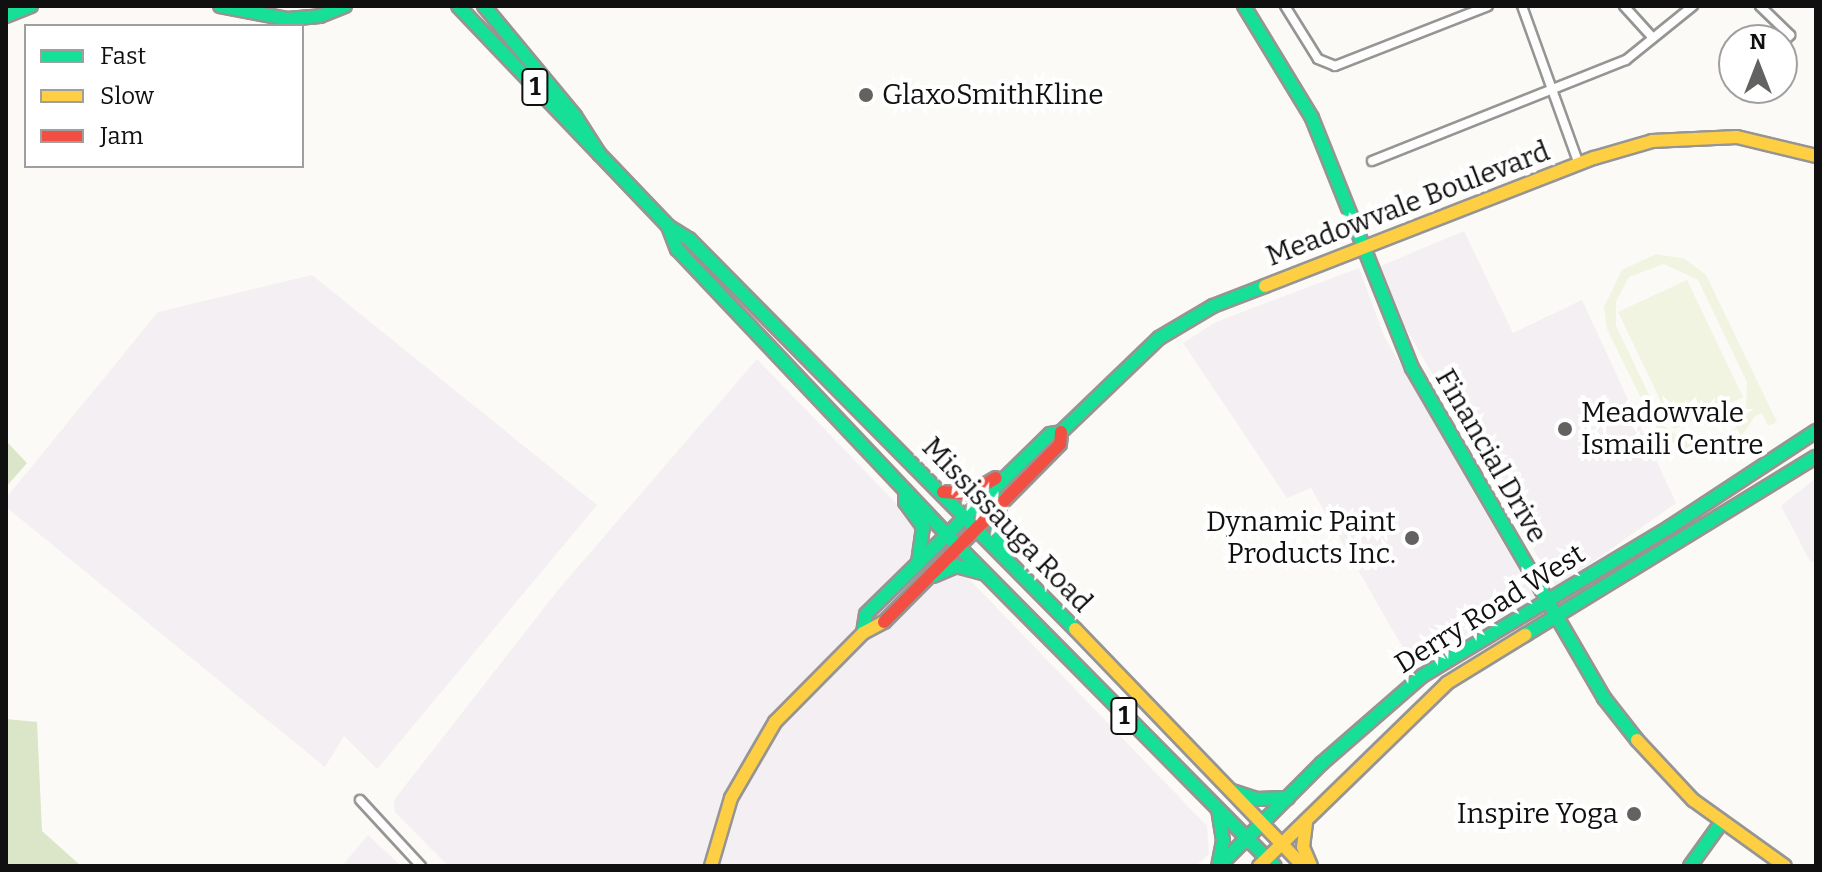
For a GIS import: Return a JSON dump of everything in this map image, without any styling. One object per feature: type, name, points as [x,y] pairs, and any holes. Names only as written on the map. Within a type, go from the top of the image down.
[{"type":"main road","points":[[6,16],[31,6]]},
{"type":"main road","points":[[220,6],[287,19],[320,16],[345,6]]},
{"type":"main road","name":"Mississauga Road","points":[[458,6],[668,226],[689,239],[943,492],[1264,822],[1303,866]]},
{"type":"main road","points":[[484,6],[575,116],[600,155]]},
{"type":"main road","name":"Financial Drive","points":[[1244,6],[1312,118],[1412,368],[1556,617],[1619,719],[1650,756],[1721,823],[1785,866]]},
{"type":"main road","name":"Meadowvale Boulevard","points":[[970,522],[1010,473],[1050,434],[1061,432],[1159,338],[1213,306],[1579,164],[1652,141],[1698,135],[1758,139],[1816,156]]},
{"type":"main road","name":"Mississauga Road","points":[[668,226],[677,249],[951,539],[1218,809],[1267,864]]},
{"type":"main road","name":"Derry Road West","points":[[1219,866],[1288,798],[1422,676],[1816,431]]},
{"type":"main road","name":"Meadowvale Boulevard","points":[[863,633],[866,614],[917,564],[1001,500],[1060,444],[1061,432]]},
{"type":"main road","name":"Derry Road West","points":[[1267,864],[1282,843],[1447,683],[1816,457]]},
{"type":"main road","points":[[943,492],[969,494],[1010,473]]},
{"type":"main road","points":[[905,491],[905,502],[923,527],[917,564]]},
{"type":"main road","points":[[1001,500],[996,527],[1007,558]]},
{"type":"main road","name":"Meadowvale Boulevard","points":[[711,866],[731,798],[775,722],[863,633],[879,627],[920,582],[951,539]]},
{"type":"main road","points":[[920,582],[951,566],[986,574]]},
{"type":"main road","points":[[1232,791],[1256,799],[1288,798]]},
{"type":"main road","points":[[1218,809],[1223,841],[1219,866]]},
{"type":"main road","points":[[1307,820],[1303,847],[1311,866]]},
{"type":"main road","points":[[1690,866],[1721,823]]},
{"type":"street","points":[[1285,6],[1318,59],[1335,66],[1488,6]]},
{"type":"street","points":[[1522,6],[1579,164]]},
{"type":"street","points":[[1624,6],[1653,38]]},
{"type":"street","points":[[1372,161],[1555,92],[1626,60],[1693,6]]},
{"type":"street","points":[[1760,6],[1779,24]]},
{"type":"street","points":[[360,800],[421,866]]},
{"type":"shaded area","points":[[1464,231],[1513,333],[1582,300],[1676,503],[1556,588],[1404,325],[1381,266]]},
{"type":"shaded area","points":[[1359,268],[1384,336],[1536,600],[1411,662],[1311,488],[1287,498],[1183,343],[1216,322]]},
{"type":"shaded area","points":[[312,275],[597,505],[377,769],[344,736],[325,767],[6,507],[6,498],[158,312]]},
{"type":"shaded area","points":[[757,359],[1207,826],[1209,854],[1196,866],[448,866],[395,812],[394,800],[558,590]]},
{"type":"shaded area","points":[[1816,478],[1816,563],[1810,561],[1781,506]]},
{"type":"shaded area","points":[[368,835],[401,866],[342,866]]},
{"type":"green space","points":[[1656,254],[1685,259],[1706,275],[1777,422],[1768,426],[1762,413],[1755,416],[1738,441],[1714,453],[1686,452],[1660,437],[1607,329],[1604,307],[1622,270]],"holes":[[[1664,264],[1698,280],[1747,382],[1746,413],[1730,435],[1715,443],[1687,442],[1664,426],[1616,326],[1616,301],[1629,277]]]},
{"type":"green space","points":[[1687,280],[1743,397],[1674,429],[1618,312]]},
{"type":"green space","points":[[6,441],[27,463],[6,487]]},
{"type":"green space","points":[[6,719],[37,722],[42,831],[81,866],[6,866]]},
{"type":"traffic: fast","points":[[6,16],[31,6]]},
{"type":"traffic: fast","points":[[220,6],[287,19],[320,16],[345,6]]},
{"type":"traffic: fast","points":[[458,6],[668,226],[689,239],[1075,629]]},
{"type":"traffic: fast","points":[[484,6],[575,116],[600,155]]},
{"type":"traffic: fast","points":[[1244,6],[1312,118],[1412,368],[1604,698],[1637,740]]},
{"type":"traffic: fast","points":[[668,226],[677,249],[947,535],[1275,866]]},
{"type":"traffic: fast","points":[[863,633],[866,614],[1050,434],[1061,432],[1159,338],[1213,306],[1265,286]]},
{"type":"traffic: fast","points":[[1219,866],[1322,763],[1422,676],[1670,527],[1816,431]]},
{"type":"traffic: fast","points":[[1525,635],[1816,457]]},
{"type":"traffic: fast","points":[[905,491],[905,502],[923,527],[918,561]]},
{"type":"traffic: fast","points":[[1001,500],[996,527],[1006,554]]},
{"type":"traffic: fast","points":[[933,576],[956,566],[983,573]]},
{"type":"traffic: fast","points":[[1232,791],[1256,799],[1288,798]]},
{"type":"traffic: fast","points":[[1218,809],[1223,841],[1218,866]]},
{"type":"traffic: fast","points":[[1690,866],[1721,823]]},
{"type":"traffic: slow","points":[[1265,286],[1594,158],[1652,141],[1737,137],[1816,156]]},
{"type":"traffic: slow","points":[[711,866],[731,798],[775,722],[863,633],[884,622]]},
{"type":"traffic: slow","points":[[1075,629],[1303,866]]},
{"type":"traffic: slow","points":[[1259,866],[1447,683],[1525,635]]},
{"type":"traffic: slow","points":[[1637,740],[1693,800],[1785,866]]},
{"type":"traffic: slow","points":[[1306,823],[1303,847],[1311,866]]},
{"type":"traffic: jam","points":[[884,622],[1060,444],[1061,432]]},
{"type":"traffic: jam","points":[[943,492],[969,494],[996,478]]},
{"type":"place","name":"GlaxoSmithKline","points":[[866,95]]},
{"type":"place","name":"Meadowvale Ismaili Centre","points":[[1565,429]]},
{"type":"place","name":"Dynamic Paint Products Inc.","points":[[1412,538]]},
{"type":"place","name":"Inspire Yoga","points":[[1634,814]]}]
